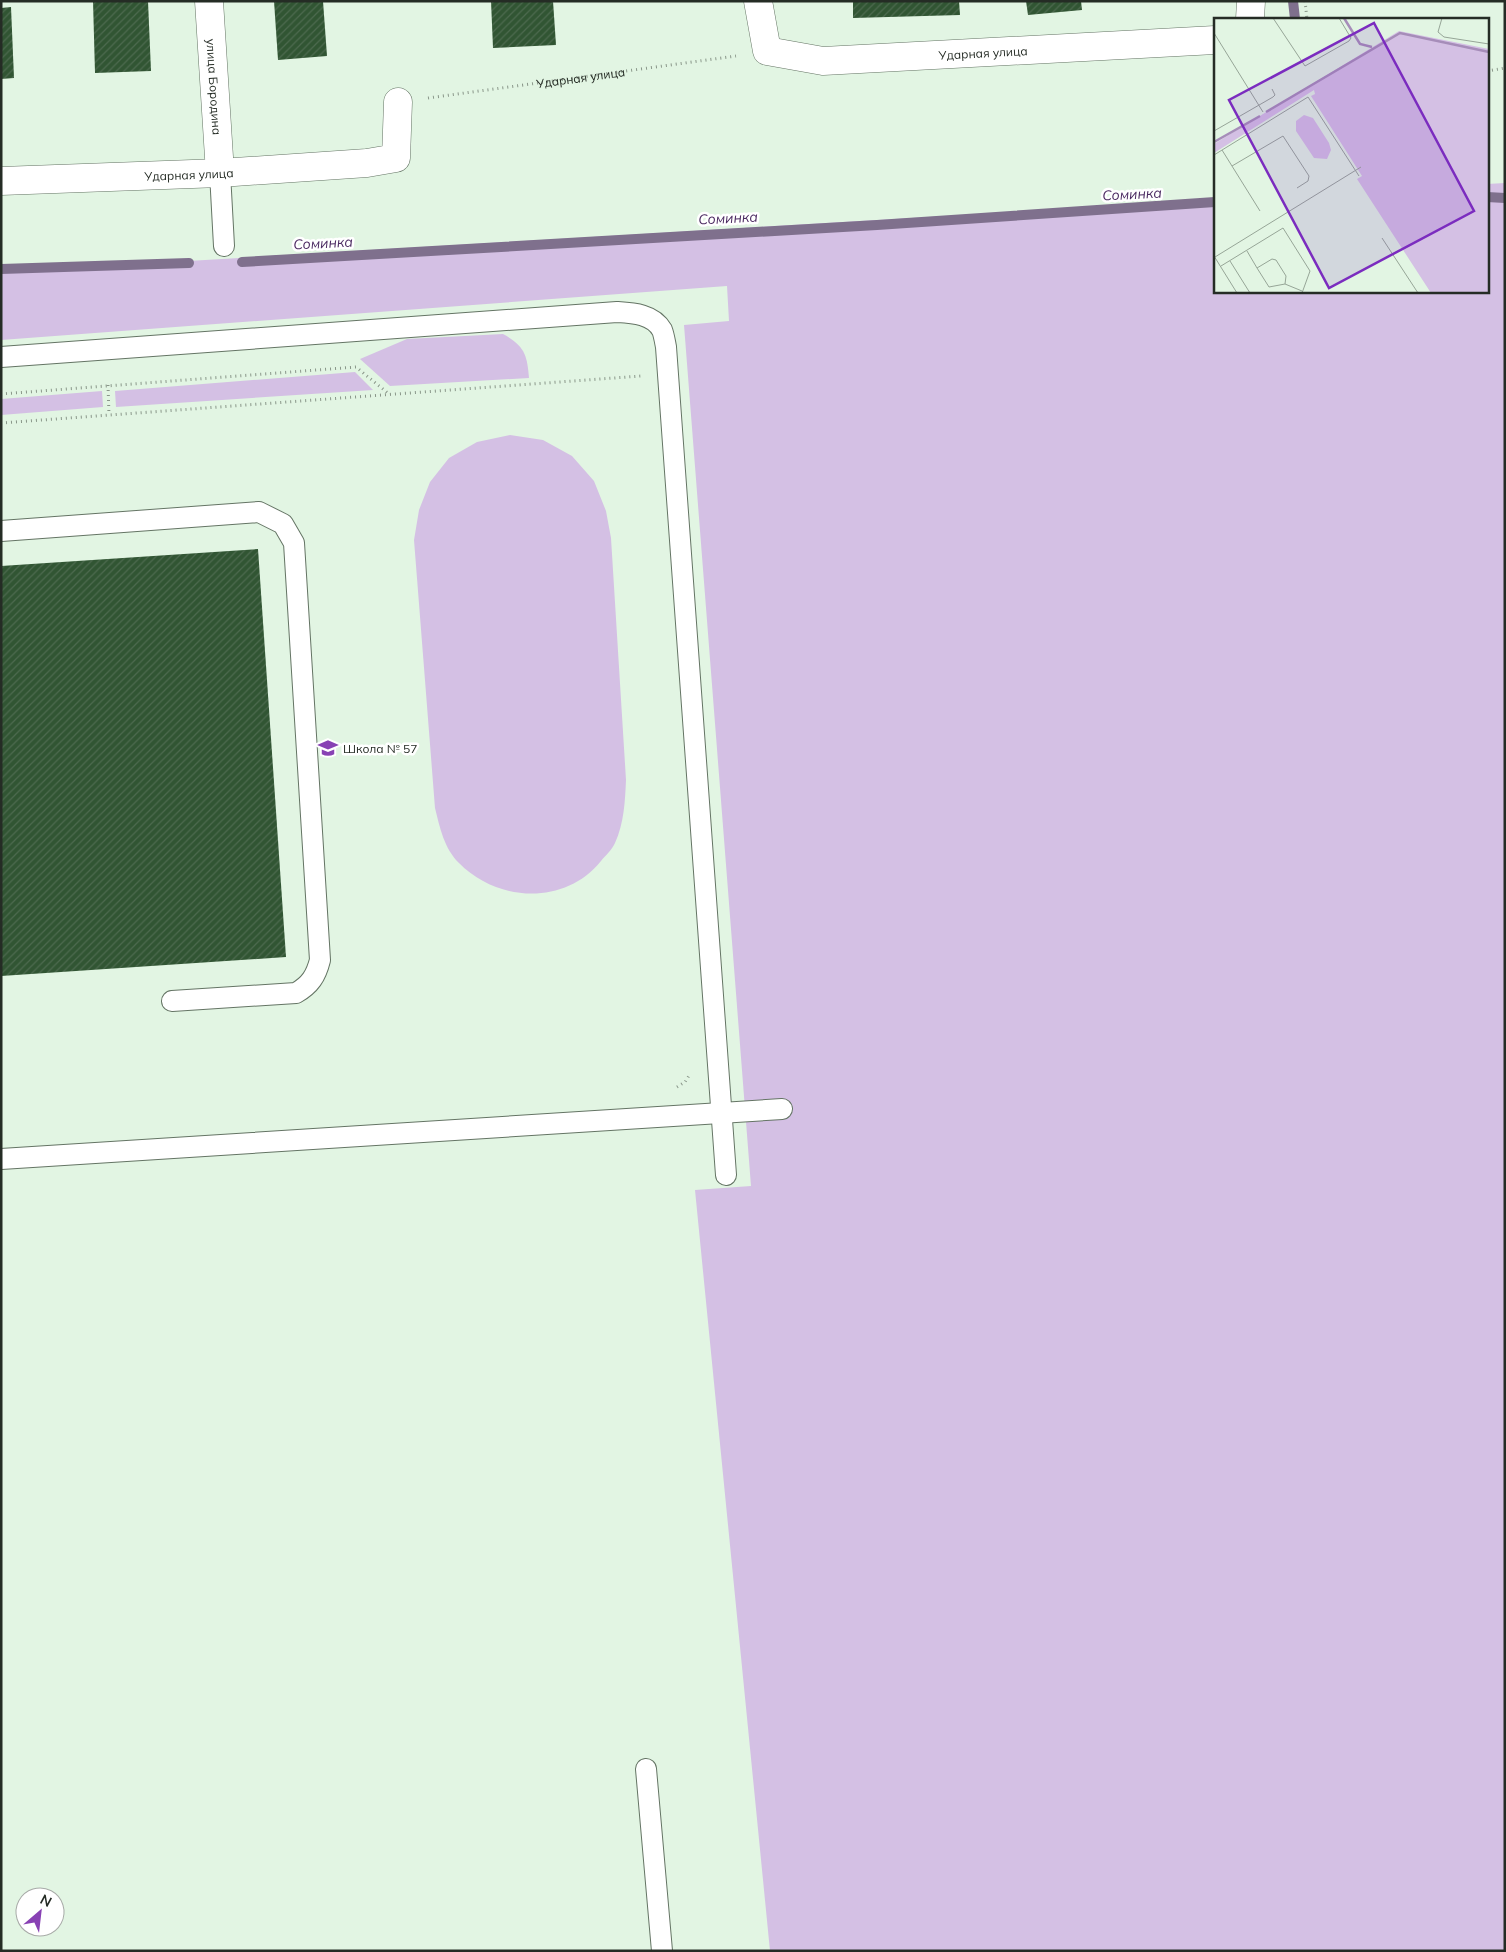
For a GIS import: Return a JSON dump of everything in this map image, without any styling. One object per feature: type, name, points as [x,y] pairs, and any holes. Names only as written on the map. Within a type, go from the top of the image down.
[{"type":"street","name":"улица Бородина","points":[[209,1],[220,173]]},
{"type":"street","points":[[758,1],[767,52]]},
{"type":"street","points":[[1250,18],[1251,1]]},
{"type":"street","name":"Ударная улица","points":[[767,52],[823,60],[1214,40]]},
{"type":"street","name":"Ударная улица","points":[[1,181],[220,173],[367,164],[396,158],[398,102]]},
{"type":"lane","points":[[220,173],[224,246]]},
{"type":"lane","points":[[1,357],[617,312],[636,314],[651,319],[662,330],[666,347],[726,1175]]},
{"type":"lane","points":[[1,530],[259,512],[283,524],[294,543],[320,960],[308,986],[296,993],[172,1002]]},
{"type":"lane","points":[[1,1159],[782,1109]]},
{"type":"lane","points":[[646,1769],[662,1951]]},
{"type":"path","points":[[1305,1],[1307,18]]},
{"type":"path","name":"Ударная улица","points":[[398,102],[767,52]]},
{"type":"path","points":[[1488,71],[1505,68]]},
{"type":"path","points":[[1,394],[356,366],[390,394]]},
{"type":"path","points":[[1,423],[643,376]]},
{"type":"path","points":[[108,385],[109,415]]},
{"type":"path","points":[[669,1087],[679,1086],[685,1082],[690,1076],[692,1067]]},
{"type":"shaded area","points":[[1505,183],[1505,1951],[770,1951],[695,1190],[751,1186],[684,325],[729,321],[727,286],[1,340],[1,272],[1214,200],[1214,292],[1488,292],[1488,184]]},
{"type":"shaded area","points":[[503,334],[516,343],[524,352],[529,378],[390,386],[360,359],[407,339]]},
{"type":"shaded area","points":[[355,372],[373,390],[116,407],[115,391]]},
{"type":"shaded area","points":[[102,391],[103,407],[1,415],[1,399]]},
{"type":"shaded area","points":[[510,435],[543,440],[572,456],[594,481],[606,511],[611,538],[626,780],[622,820],[614,846],[586,876],[569,886],[550,892],[531,894],[511,891],[492,885],[475,876],[454,857],[446,844],[441,830],[435,808],[414,540],[419,510],[430,482],[449,458],[477,442]]},
{"type":"building","points":[[93,1],[148,1],[151,71],[95,73]]},
{"type":"building","points":[[274,1],[323,1],[327,56],[278,60]]},
{"type":"building","points":[[491,1],[553,1],[556,45],[493,48]]},
{"type":"building","points":[[853,1],[959,1],[960,15],[853,18]]},
{"type":"building","points":[[1026,1],[1081,1],[1082,10],[1028,15]]},
{"type":"building","points":[[11,7],[14,78],[1,79],[1,8]]},
{"type":"building","points":[[258,549],[286,957],[1,976],[1,566]]},
{"type":"waterway","points":[[1293,1],[1295,18]]},
{"type":"waterway","name":"Соминка","points":[[1488,197],[1505,198]]},
{"type":"waterway","name":"Соминка","points":[[242,262],[877,225],[1214,202]]},
{"type":"waterway","name":"Соминка","points":[[1,269],[189,263]]},
{"type":"place","name":"Школа № 57","points":[[328,748]]}]
